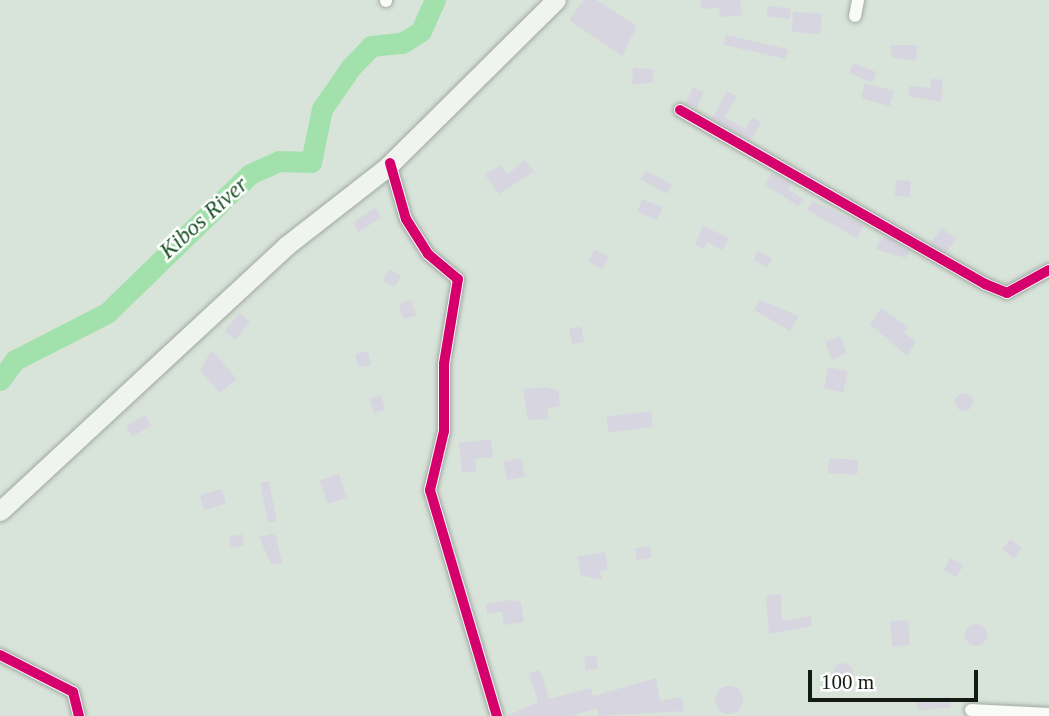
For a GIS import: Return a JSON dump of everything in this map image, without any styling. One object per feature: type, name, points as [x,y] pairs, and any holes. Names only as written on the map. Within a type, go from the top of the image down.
[{"type":"main road","points":[[0,511],[286,246],[390,163],[556,0]]},
{"type":"street","points":[[855,16],[858,0]]},
{"type":"street","points":[[680,110],[985,284],[1007,293],[1049,270]]},
{"type":"street","points":[[390,163],[406,219],[428,254],[458,279],[444,364],[444,431],[430,490],[497,716]]},
{"type":"street","points":[[0,655],[73,692],[79,716]]},
{"type":"street","points":[[971,710],[1049,714]]},
{"type":"building","points":[[584,0],[596,0],[637,26],[622,56],[569,20]]},
{"type":"building","points":[[701,0],[740,0],[742,15],[720,17],[719,8],[701,9]]},
{"type":"building","points":[[768,6],[791,9],[790,19],[767,16]]},
{"type":"building","points":[[793,12],[822,14],[821,34],[792,32]]},
{"type":"building","points":[[726,35],[788,49],[786,59],[724,45]]},
{"type":"building","points":[[891,45],[917,45],[916,61],[891,57]]},
{"type":"building","points":[[853,63],[876,72],[872,82],[849,73]]},
{"type":"building","points":[[633,68],[653,69],[653,82],[632,85]]},
{"type":"building","points":[[931,78],[943,80],[941,102],[909,96],[909,86],[930,88]]},
{"type":"building","points":[[865,83],[894,91],[890,106],[861,98]]},
{"type":"building","points":[[693,87],[704,92],[697,108],[686,103]]},
{"type":"building","points":[[727,91],[737,96],[725,117],[746,129],[752,117],[761,122],[751,141],[712,118]]},
{"type":"building","points":[[524,160],[535,171],[499,194],[485,175],[500,165],[508,175]]},
{"type":"building","points":[[647,171],[672,185],[668,194],[640,179]]},
{"type":"building","points":[[772,173],[791,183],[788,189],[803,199],[798,206],[765,185]]},
{"type":"building","points":[[896,180],[911,181],[910,197],[895,196]]},
{"type":"building","points":[[642,199],[663,207],[658,220],[637,212]]},
{"type":"building","points":[[812,201],[864,225],[857,238],[807,210]]},
{"type":"building","points":[[375,208],[381,217],[359,232],[353,223]]},
{"type":"building","points":[[703,226],[729,238],[722,250],[707,242],[704,249],[695,245]]},
{"type":"building","points":[[942,228],[956,239],[944,254],[930,243]]},
{"type":"building","points":[[884,236],[910,251],[906,258],[875,249]]},
{"type":"building","points":[[595,249],[609,257],[602,269],[588,261]]},
{"type":"building","points":[[758,251],[772,258],[768,267],[753,260]]},
{"type":"building","points":[[389,269],[401,276],[395,287],[382,280]]},
{"type":"building","points":[[411,300],[416,315],[404,319],[399,304]]},
{"type":"building","points":[[760,300],[799,316],[790,331],[754,310]]},
{"type":"building","points":[[881,308],[908,327],[904,333],[916,342],[907,356],[870,324]]},
{"type":"building","points":[[239,313],[250,322],[235,340],[225,331]]},
{"type":"building","points":[[581,326],[584,342],[572,344],[569,328]]},
{"type":"building","points":[[840,336],[847,354],[832,359],[825,342]]},
{"type":"building","points":[[212,350],[237,379],[220,393],[200,370]]},
{"type":"building","points":[[368,351],[371,365],[358,367],[355,354]]},
{"type":"building","points":[[828,367],[848,371],[843,392],[824,389]]},
{"type":"building","points":[[547,387],[559,391],[560,406],[548,408],[548,419],[528,420],[523,389]]},
{"type":"building","points":[[964,393],[970,396],[973,402],[970,408],[964,411],[958,408],[955,402],[958,396]]},
{"type":"building","points":[[381,395],[385,409],[374,413],[369,398]]},
{"type":"building","points":[[651,411],[653,427],[608,432],[606,416]]},
{"type":"building","points":[[145,415],[151,425],[132,437],[126,426]]},
{"type":"building","points":[[491,439],[493,457],[475,459],[477,471],[462,473],[459,443]]},
{"type":"building","points":[[521,458],[525,477],[507,480],[503,462]]},
{"type":"building","points":[[829,458],[858,460],[857,475],[828,473]]},
{"type":"building","points":[[339,474],[347,498],[328,504],[320,480]]},
{"type":"building","points":[[269,481],[277,521],[268,523],[260,483]]},
{"type":"building","points":[[222,489],[226,503],[204,510],[200,495]]},
{"type":"building","points":[[275,533],[282,563],[271,564],[259,537]]},
{"type":"building","points":[[242,534],[244,546],[231,548],[229,536]]},
{"type":"building","points":[[1010,539],[1022,548],[1014,558],[1002,549]]},
{"type":"building","points":[[650,546],[652,558],[637,560],[635,548]]},
{"type":"building","points":[[605,552],[608,569],[600,571],[602,580],[581,575],[577,557]]},
{"type":"building","points":[[950,558],[963,565],[957,577],[943,570]]},
{"type":"building","points":[[781,594],[782,621],[811,616],[812,626],[769,634],[766,595]]},
{"type":"building","points":[[510,600],[521,602],[524,622],[504,625],[502,612],[487,614],[486,604]]},
{"type":"building","points":[[908,620],[910,645],[892,646],[890,622]]},
{"type":"building","points":[[976,624],[984,627],[987,635],[984,643],[976,646],[968,643],[965,635],[968,627]]},
{"type":"building","points":[[596,655],[598,669],[586,671],[584,657]]},
{"type":"building","points":[[843,663],[850,666],[853,673],[850,680],[843,683],[836,680],[833,673],[836,666]]},
{"type":"building","points":[[540,670],[549,699],[591,688],[593,696],[656,678],[660,701],[681,697],[684,711],[599,716],[597,708],[571,716],[506,716],[538,702],[529,673]]},
{"type":"building","points":[[729,686],[739,690],[743,700],[739,710],[729,714],[719,710],[715,700],[719,690]]},
{"type":"building","points":[[950,697],[951,707],[918,710],[917,700]]},
{"type":"waterway","name":"Kibos River","points":[[0,380],[15,360],[107,313],[250,174],[279,161],[311,162],[322,109],[351,67],[371,46],[402,43],[421,31],[435,0]]},
{"type":"cycle path","points":[[680,110],[985,284],[1007,293],[1049,270]]},
{"type":"cycle path","points":[[390,163],[406,219],[428,254],[458,279],[444,364],[444,431],[430,490],[497,716]]},
{"type":"cycle path","points":[[0,655],[73,692],[79,716]]}]
